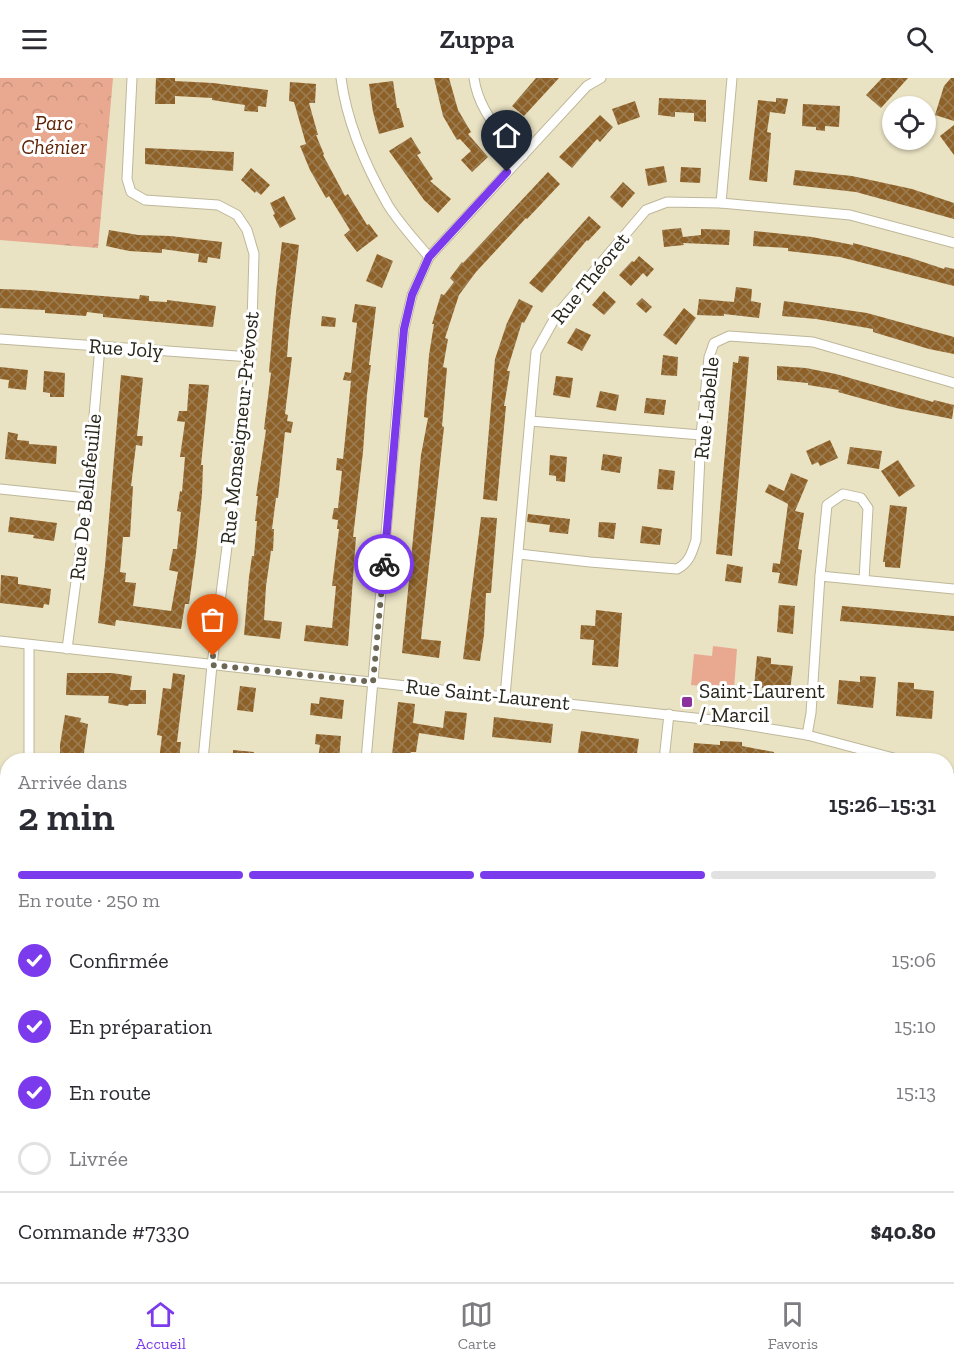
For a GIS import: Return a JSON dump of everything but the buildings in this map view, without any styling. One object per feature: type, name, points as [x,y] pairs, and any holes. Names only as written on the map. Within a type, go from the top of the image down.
[{"type":"street","name":"Rue Monseigneur-Prévost","points":[[132,78],[127,179],[131,192],[145,200],[218,205],[237,214],[247,230],[254,254],[251,357],[212,665],[204,753]]},
{"type":"street","points":[[341,78],[344,101],[359,149],[389,206],[429,257]]},
{"type":"street","points":[[474,78],[491,120],[506,140],[523,156]]},
{"type":"street","points":[[367,753],[404,329],[412,295],[429,257],[587,86],[602,78]]},
{"type":"street","points":[[721,203],[732,78]]},
{"type":"street","name":"Rue Théoret","points":[[505,696],[536,352],[556,316],[646,210],[667,202],[721,203],[850,215],[954,243]]},
{"type":"street","name":"Rue Labelle","points":[[519,554],[676,569],[685,564],[693,551],[696,540],[701,435],[709,357],[714,343],[729,336],[813,342],[954,382]]},
{"type":"street","name":"Rue Joly","points":[[0,339],[251,357]]},
{"type":"street","name":"Rue De Bellefeuille","points":[[67,649],[87,498],[100,346]]},
{"type":"street","points":[[530,421],[701,435]]},
{"type":"street","points":[[0,489],[87,498]]},
{"type":"street","points":[[807,735],[811,713],[827,505],[843,494],[861,498],[868,508],[864,580]]},
{"type":"street","points":[[820,576],[954,589]]},
{"type":"street","name":"Rue Saint-Laurent","points":[[0,641],[669,714],[807,735],[875,753]]},
{"type":"street","points":[[29,645],[29,753]]},
{"type":"street","points":[[665,753],[669,714]]},
{"type":"green space","name":"Parc Chénier","points":[[0,78],[113,78],[98,248],[0,240]]},
{"type":"green space","points":[[59,103],[100,107],[98,125],[58,121]]},
{"type":"green space","points":[[57,129],[97,132],[96,151],[55,147]]},
{"type":"green space","points":[[54,154],[95,158],[93,176],[53,172]]},
{"type":"green space","points":[[52,180],[93,183],[91,202],[50,198]]},
{"type":"green space","points":[[713,646],[737,649],[734,689],[691,685],[694,654],[712,656]]},
{"type":"way so far","points":[[213,656],[212,665],[373,682],[384,564]]},
{"type":"place","name":"Saint-Laurent / Marcil","points":[[687,702]]},
{"type":"route","points":[[384,564],[406,314],[429,257],[507,172]]}]
